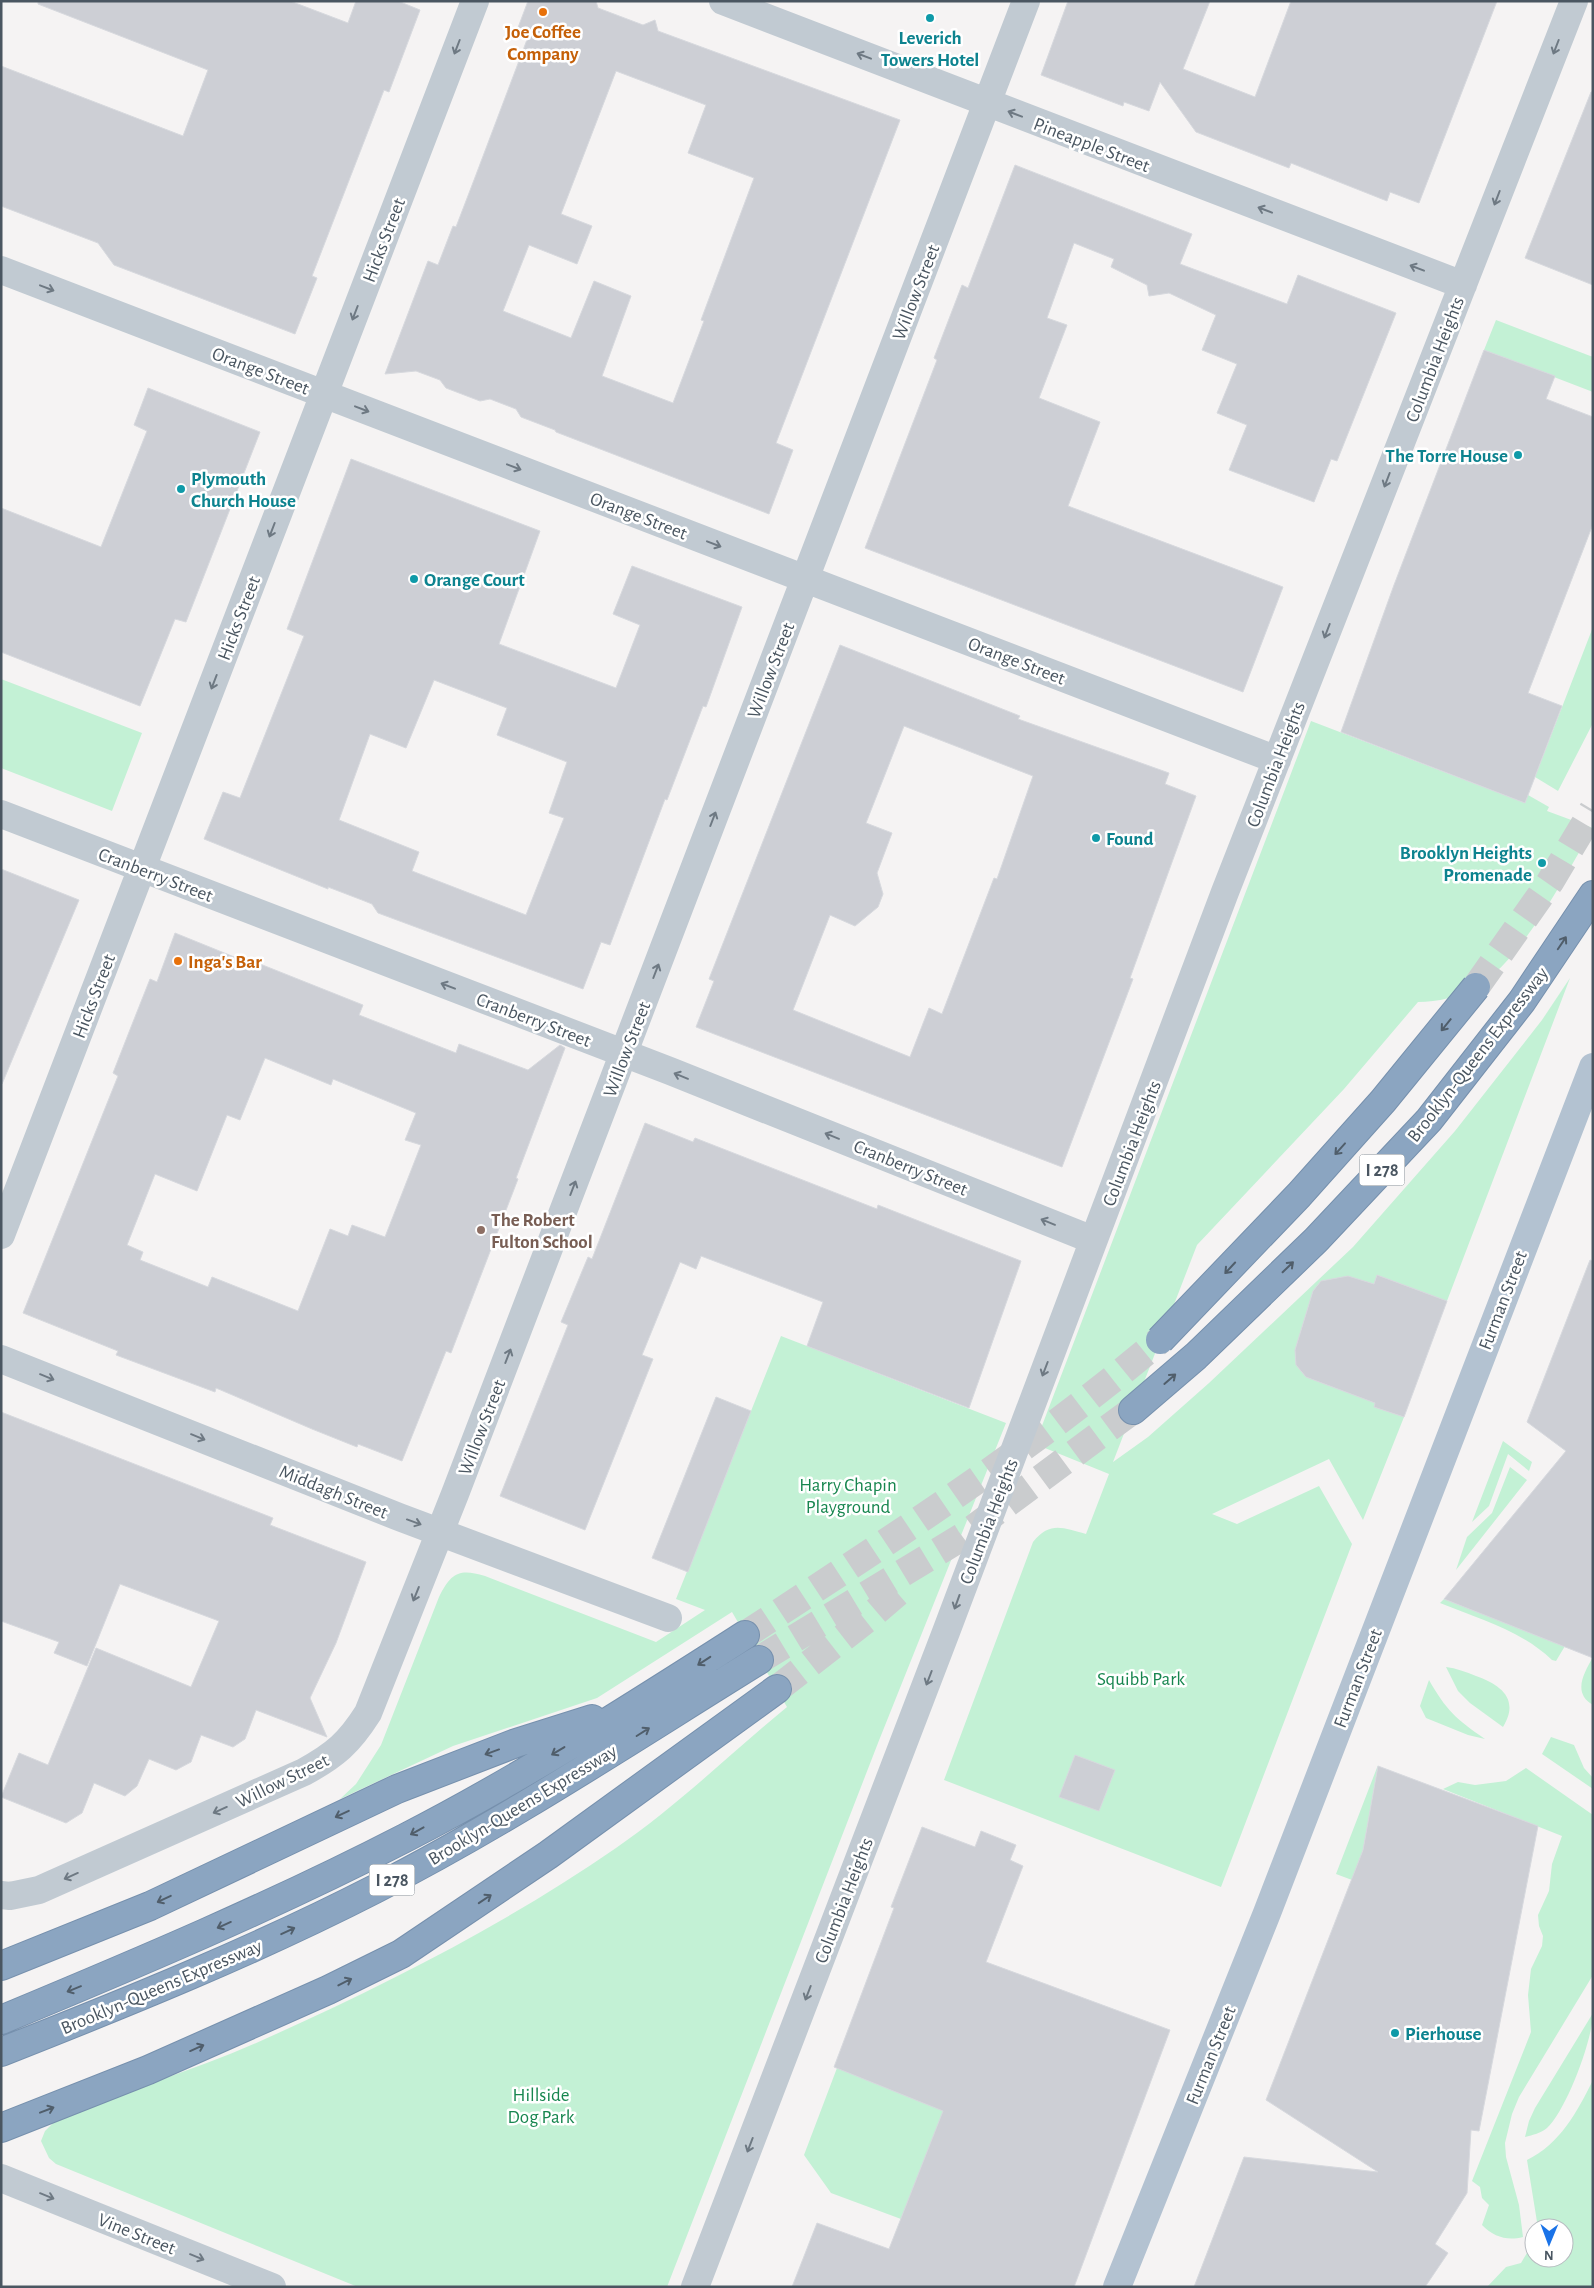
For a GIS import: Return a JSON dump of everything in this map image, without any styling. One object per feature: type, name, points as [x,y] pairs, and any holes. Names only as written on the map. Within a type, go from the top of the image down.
[{"type":"highway","name":"Brooklyn-Queens Expressway","points":[[1134,1410],[1196,1356],[1316,1240],[1429,1120],[1522,1001],[1593,895]]},
{"type":"highway","name":"I 278","points":[[1160,1340],[1299,1195],[1384,1101],[1476,987]]},
{"type":"highway","name":"Brooklyn-Queens Expressway","points":[[1,2020],[227,1924],[389,1846],[515,1777],[630,1708],[745,1634]]},
{"type":"highway","name":"Brooklyn-Queens Expressway","points":[[1,2052],[150,1993],[293,1929],[375,1889],[548,1791],[759,1660]]},
{"type":"highway","points":[[1,2128],[148,2070],[328,1990],[401,1954],[548,1855],[777,1690]]},
{"type":"highway","points":[[1,1966],[150,1906],[397,1789],[452,1766],[572,1725],[630,1708]]},
{"type":"main road","name":"Furman Street","points":[[1117,2287],[1267,1914],[1593,1067]]},
{"type":"street","name":"Hicks Street","points":[[1,1235],[475,1]]},
{"type":"street","name":"Pineapple Street","points":[[722,1],[1463,285]]},
{"type":"street","name":"Willow Street","points":[[6,1896],[39,1890],[304,1772],[330,1758],[353,1736],[368,1713],[441,1532],[1026,1]]},
{"type":"street","name":"Columbia Heights","points":[[695,2287],[1277,760],[1574,1]]},
{"type":"street","name":"Orange Street","points":[[1,270],[1277,760]]},
{"type":"street","name":"Cranberry Street","points":[[1,814],[624,1054],[1093,1240]]},
{"type":"street","name":"Middagh Street","points":[[1,1359],[441,1532],[668,1618]]},
{"type":"street","name":"Vine Street","points":[[1,2178],[272,2287]]},
{"type":"green space","points":[[1496,320],[1593,357],[1593,392],[1484,350]]},
{"type":"green space","points":[[1593,627],[1593,723],[1558,791],[1535,777]]},
{"type":"green space","points":[[1,679],[142,733],[112,811],[1,768]]},
{"type":"green space","name":"Squibb Park","points":[[1311,721],[1525,803],[1528,795],[1549,807],[1547,811],[1593,828],[1542,915],[1510,958],[1493,975],[1469,991],[1448,998],[1418,1002],[1344,1089],[1197,1245],[1113,1462],[1148,1437],[1209,1383],[1353,1247],[1455,1131],[1542,1020],[1570,978],[1447,1301],[1377,1275],[1374,1284],[1353,1278],[1351,1283],[1337,1278],[1321,1281],[1313,1291],[1295,1350],[1296,1365],[1306,1377],[1375,1403],[1374,1407],[1404,1417],[1363,1520],[1329,1459],[1212,1514],[1237,1524],[1319,1486],[1352,1544],[1221,1887],[944,1780],[1033,1542],[1045,1531],[1057,1528],[1086,1534],[1109,1474],[1035,1444]]},
{"type":"green space","name":"Hillside Dog Park","points":[[781,1336],[1006,1423],[878,1743],[667,2287],[358,2287],[56,2164],[49,2158],[41,2141],[45,2131],[55,2121],[107,2099],[213,2061],[355,1997],[489,1927],[575,1876],[639,1832],[787,1707],[732,1612],[597,1698],[453,1746],[340,1799],[356,1784],[381,1745],[439,1597],[448,1582],[457,1574],[469,1573],[485,1576],[656,1642],[705,1610],[676,1599]]},
{"type":"green space","points":[[1503,1441],[1532,1462],[1529,1471],[1508,1454],[1489,1506],[1472,1522]]},
{"type":"green space","points":[[1510,1467],[1527,1480],[1456,1570],[1467,1537],[1492,1513]]},
{"type":"green space","points":[[1444,1599],[1565,1646],[1556,1661],[1552,1660],[1513,1633],[1440,1603]]},
{"type":"green space","points":[[1593,1657],[1593,1705],[1583,1695],[1581,1689],[1586,1670]]},
{"type":"green space","points":[[1446,1667],[1461,1670],[1485,1680],[1505,1694],[1509,1701],[1509,1708],[1508,1717],[1503,1727],[1470,1703],[1458,1691]]},
{"type":"green space","points":[[1429,1680],[1452,1713],[1466,1726],[1485,1739],[1468,1735],[1426,1718],[1420,1706]]},
{"type":"green space","points":[[1551,1737],[1574,1745],[1584,1768],[1593,1778],[1593,1789],[1542,1754]]},
{"type":"green space","points":[[1378,1765],[1363,1850],[1352,1880],[1336,1874]]},
{"type":"green space","points":[[1526,1768],[1593,1815],[1593,1975],[1519,2097],[1512,2114],[1505,2143],[1506,2157],[1519,2205],[1523,2237],[1506,2238],[1496,2235],[1482,2225],[1489,2205],[1482,2198],[1480,2187],[1472,2181],[1531,2032],[1528,1995],[1531,1969],[1542,1946],[1543,1936],[1539,1926],[1538,1915],[1549,1891],[1552,1864],[1562,1836],[1443,1789],[1458,1782],[1475,1785],[1506,1781]]},
{"type":"green space","points":[[1593,2013],[1592,2025],[1583,2056],[1562,2107],[1547,2128],[1540,2133],[1525,2137],[1535,2108]]},
{"type":"green space","points":[[837,2068],[975,2068],[901,2219],[831,2193],[804,2155]]},
{"type":"green space","points":[[1593,2080],[1593,2287],[1487,2287],[1506,2267],[1521,2263],[1524,2258],[1524,2268],[1574,2268],[1574,2218],[1536,2218],[1527,2160],[1539,2153],[1558,2136],[1581,2104]]},
{"type":"building","points":[[38,1],[290,1],[348,23],[356,1],[398,1],[420,10],[389,92],[384,90],[312,276],[317,278],[295,334],[114,265],[98,243],[1,206],[1,66],[183,136],[208,70],[38,4]]},
{"type":"building","points":[[528,1],[596,1],[598,8],[643,25],[655,20],[658,31],[900,120],[776,443],[793,450],[769,514],[556,432],[521,417],[516,409],[490,399],[480,401],[446,388],[440,380],[416,371],[385,374],[428,261],[438,265],[453,226],[456,227],[528,37],[516,33]],"holes":[[[616,71],[706,105],[688,153],[754,178],[701,320],[704,321],[673,403],[602,376],[631,296],[594,281],[571,338],[503,311],[529,245],[577,264],[592,226],[561,214]]]},
{"type":"building","points":[[1068,1],[1210,1],[1183,69],[1255,97],[1291,1],[1497,1],[1419,203],[1390,192],[1387,201],[1291,163],[1289,168],[1196,132],[1160,82],[1149,111],[1124,102],[1123,106],[1041,75]]},
{"type":"building","points":[[1591,92],[1593,92],[1593,285],[1525,258]]},
{"type":"building","points":[[1015,165],[1192,234],[1180,264],[1287,304],[1298,275],[1396,313],[1337,461],[1331,459],[1314,502],[1229,470],[1247,425],[1217,413],[1237,364],[1202,350],[1216,315],[1169,293],[1149,296],[1147,285],[1111,267],[1114,259],[1074,243],[1047,318],[1067,325],[1039,398],[1100,422],[1068,506],[1283,587],[1243,692],[865,548],[937,360],[934,358],[962,285],[968,288]]},
{"type":"building","points":[[1484,350],[1555,376],[1546,399],[1593,417],[1593,524],[1528,693],[1562,706],[1525,803],[1341,732],[1394,585]]},
{"type":"building","points":[[148,388],[260,432],[186,622],[175,619],[140,706],[1,652],[1,508],[101,547],[147,431],[134,425]]},
{"type":"building","points":[[351,459],[540,531],[499,644],[616,688],[640,625],[613,614],[632,566],[742,607],[706,707],[703,706],[667,800],[665,799],[610,945],[601,942],[583,989],[378,913],[372,904],[328,887],[328,889],[204,839],[223,792],[240,798],[304,636],[287,629]],"holes":[[[434,680],[507,708],[497,735],[567,762],[549,813],[564,818],[526,915],[412,871],[419,852],[339,820],[370,734],[406,748]]]},
{"type":"building","points":[[840,645],[1020,716],[1018,719],[1169,773],[1165,784],[1196,796],[1130,978],[1133,979],[1062,1167],[696,1027],[714,981],[709,979]],"holes":[[[904,726],[1033,776],[997,879],[994,878],[942,1014],[929,1008],[910,1057],[793,1010],[830,915],[855,926],[878,907],[883,894],[877,873],[892,833],[866,823]]]},
{"type":"building","points":[[1,869],[79,900],[2,1084],[1,1083]]},
{"type":"building","points":[[175,933],[254,965],[255,962],[363,1005],[359,1015],[456,1053],[459,1044],[528,1070],[560,1045],[565,1048],[516,1178],[518,1179],[451,1353],[446,1351],[402,1461],[358,1444],[357,1447],[216,1388],[215,1392],[116,1355],[118,1351],[23,1313],[118,1076],[113,1073],[150,979],[157,982]],"holes":[[[265,1058],[331,1085],[333,1079],[416,1113],[405,1140],[421,1145],[385,1237],[352,1225],[348,1236],[330,1229],[298,1311],[212,1277],[208,1287],[140,1260],[143,1252],[127,1245],[155,1174],[197,1191],[227,1115],[240,1120]]]},
{"type":"building","points":[[645,1123],[693,1142],[695,1138],[877,1209],[878,1205],[1021,1261],[969,1408],[807,1346],[823,1302],[701,1256],[696,1269],[680,1262],[642,1355],[653,1359],[585,1530],[500,1496],[568,1325],[561,1322],[588,1257],[592,1259]]},
{"type":"building","points":[[1590,1260],[1593,1261],[1593,1658],[1444,1599],[1566,1451],[1527,1422]]},
{"type":"building","points":[[1377,1275],[1447,1301],[1404,1417],[1374,1407],[1375,1403],[1306,1377],[1296,1365],[1295,1350],[1313,1291],[1321,1281],[1348,1276],[1374,1284]]},
{"type":"building","points":[[716,1397],[751,1411],[688,1572],[652,1558]]},
{"type":"building","points":[[1,1412],[273,1518],[270,1525],[366,1562],[336,1643],[310,1698],[327,1737],[256,1710],[245,1739],[233,1747],[201,1735],[191,1762],[176,1770],[149,1759],[137,1786],[125,1796],[94,1783],[82,1813],[66,1823],[1,1797],[19,1753],[48,1765],[96,1648],[191,1687],[219,1621],[120,1584],[87,1666],[54,1653],[59,1642],[1,1621]]},
{"type":"building","points":[[1075,1755],[1115,1770],[1099,1811],[1059,1797]]},
{"type":"building","name":"Pierhouse","points":[[1378,1766],[1538,1826],[1479,2131],[1471,2130],[1467,2193],[1435,2244],[1448,2253],[1425,2287],[1194,2287],[1244,2157],[1378,2172],[1266,2100],[1363,1850]]},
{"type":"building","points":[[922,1827],[975,1847],[981,1831],[1016,1845],[1010,1860],[1023,1866],[986,1962],[1170,2030],[1074,2287],[792,2287],[817,2223],[889,2249],[943,2111],[834,2067],[894,1908],[891,1907]]},
{"type":"tunnel","points":[[1476,987],[1550,882],[1593,810]]},
{"type":"tunnel","points":[[745,1635],[957,1494],[1060,1420],[1160,1340]]},
{"type":"tunnel","points":[[759,1660],[962,1537],[1133,1410]]},
{"type":"tunnel","points":[[777,1689],[867,1619],[902,1589]]},
{"type":"place","name":"Joe Coffee Company","points":[[543,12]]},
{"type":"place","name":"Leverich Towers Hotel","points":[[930,18]]},
{"type":"place","name":"The Torre House","points":[[1518,455]]},
{"type":"place","name":"Plymouth Church House","points":[[181,489]]},
{"type":"place","name":"Orange Court","points":[[414,579]]},
{"type":"place","name":"Found","points":[[1096,838]]},
{"type":"place","name":"Brooklyn Heights Promenade","points":[[1542,863]]},
{"type":"place","name":"Inga's Bar","points":[[178,961]]},
{"type":"place","name":"The Robert Fulton School","points":[[481,1230]]},
{"type":"place","name":"Pierhouse","points":[[1395,2033]]},
{"type":"park label","name":"Harry Chapin Playground","points":[[848,1495]]}]
